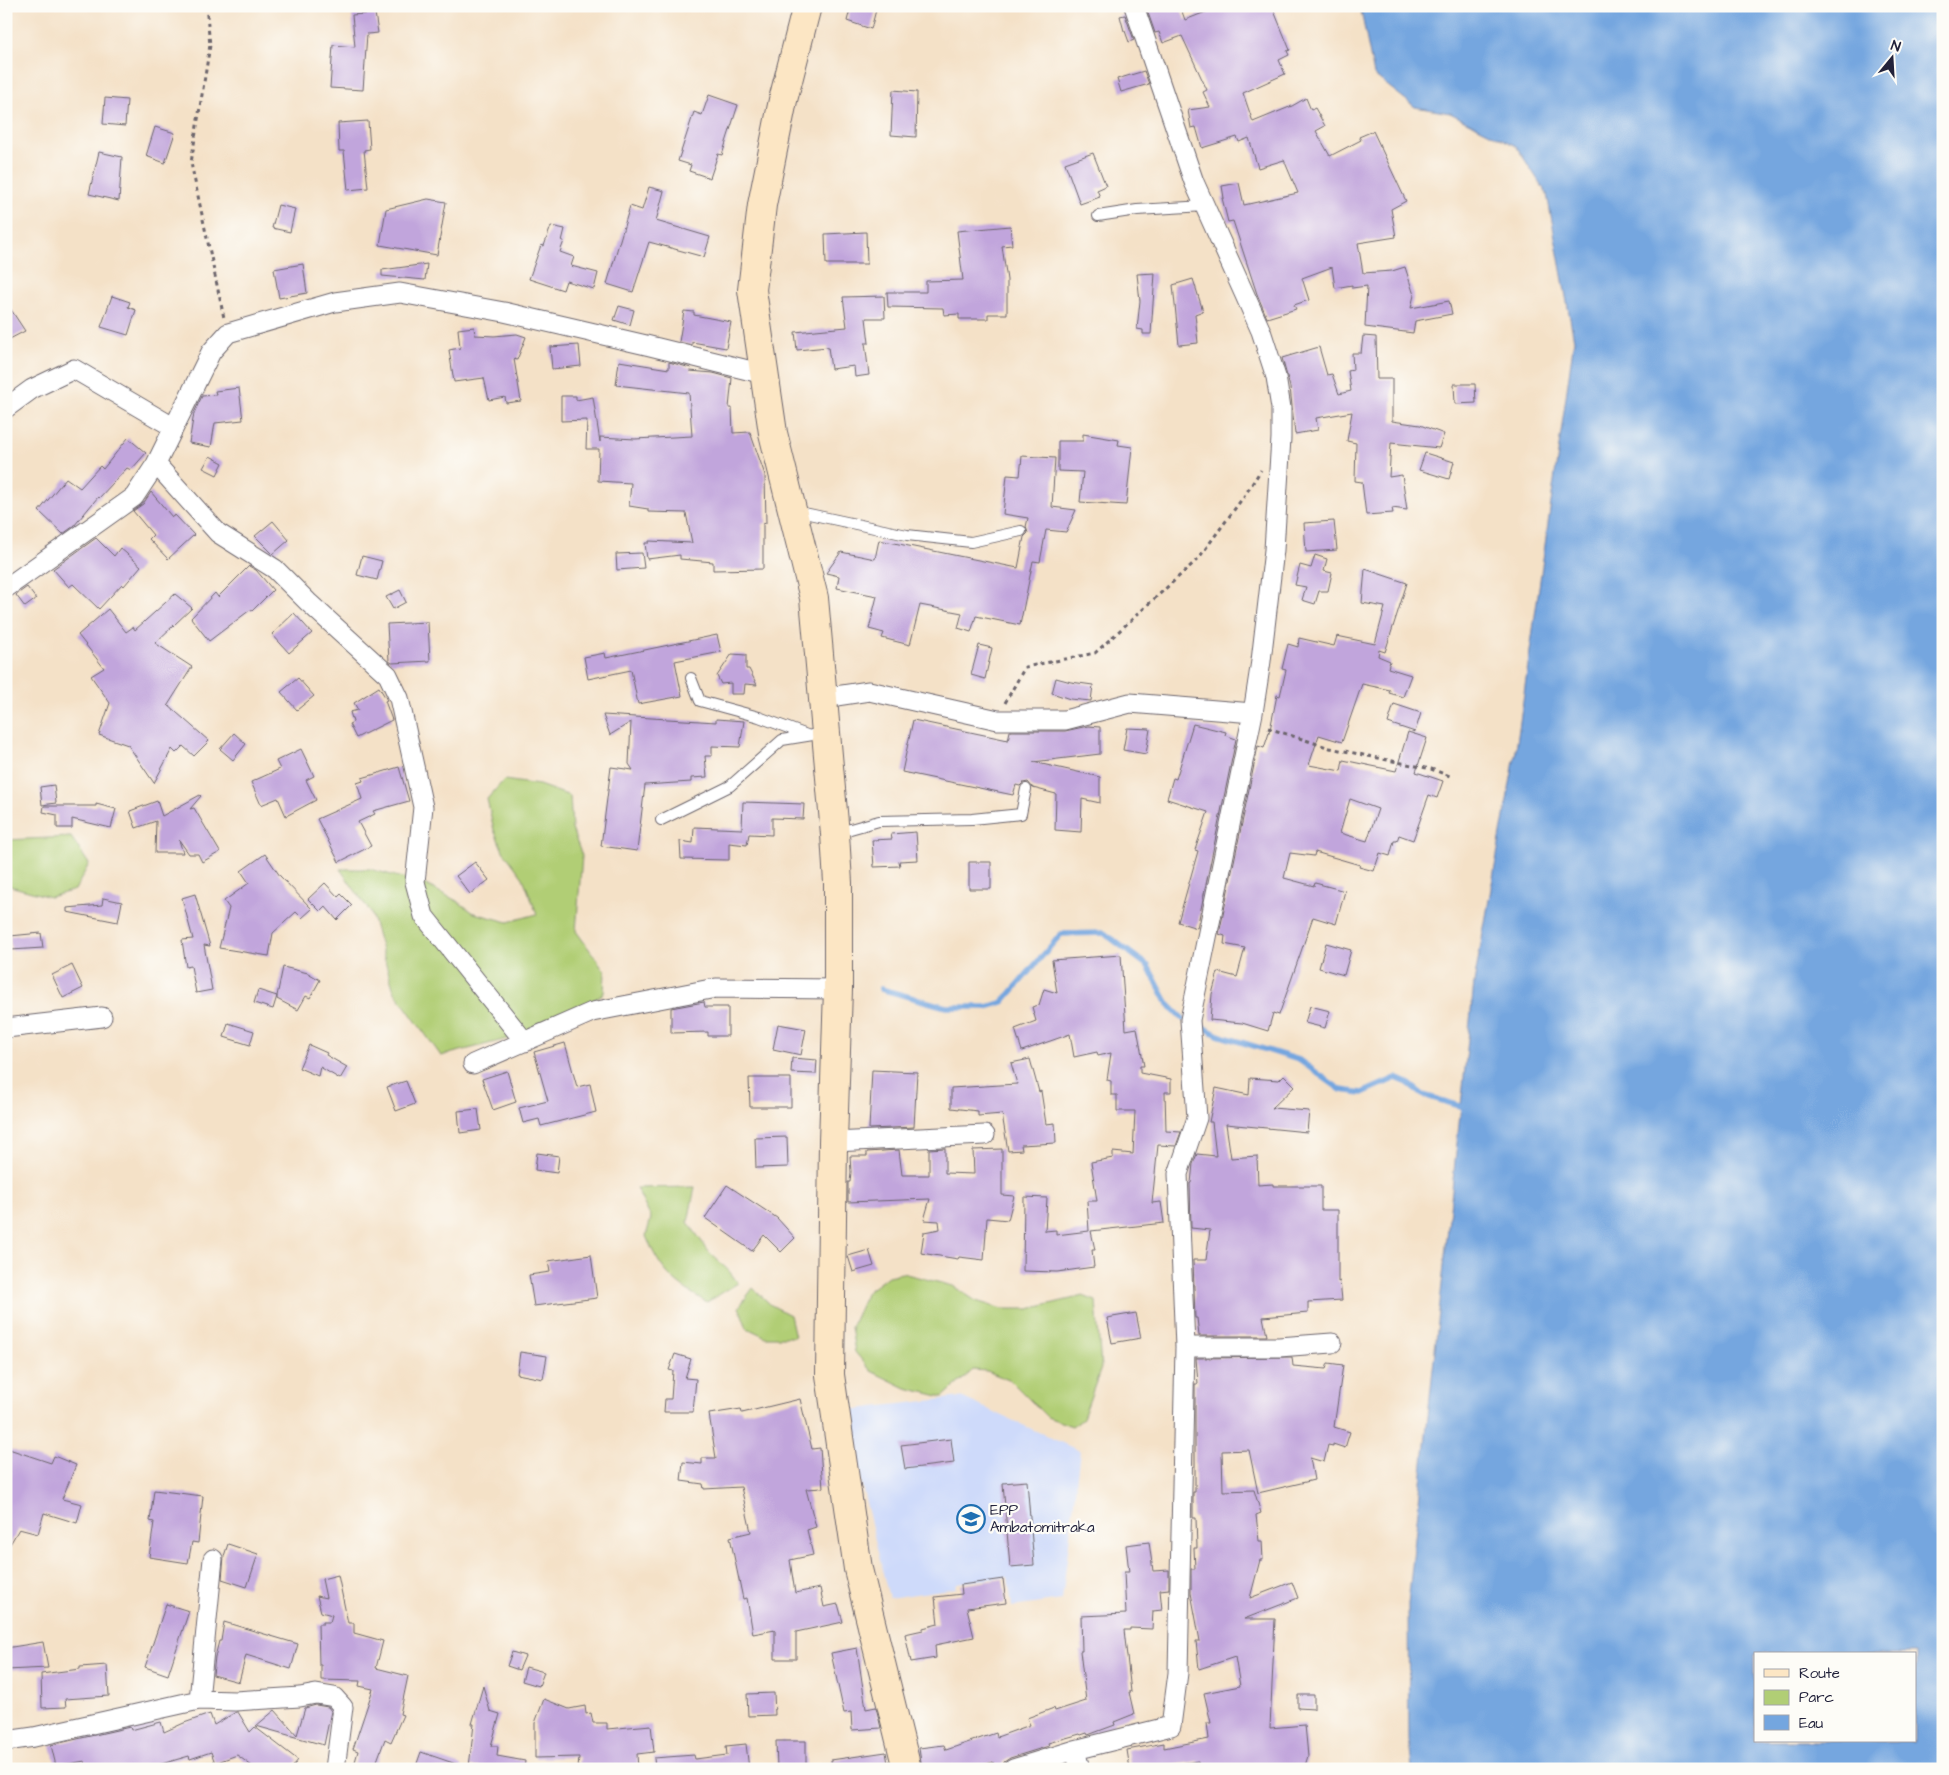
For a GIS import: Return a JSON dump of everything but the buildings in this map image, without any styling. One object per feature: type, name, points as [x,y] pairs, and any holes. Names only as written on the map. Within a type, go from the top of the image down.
[{"type":"main road","points":[[807,6],[783,100],[760,214],[752,290],[773,433],[814,598],[823,698],[817,734],[836,834],[838,990],[833,1142],[830,1374],[858,1569],[907,1769]]},
{"type":"street","points":[[1013,1769],[1075,1750],[1171,1726],[1178,1673],[1185,1347],[1178,1174],[1196,1118],[1190,1020],[1252,718],[1261,661],[1274,550],[1281,438],[1281,408],[1276,377],[1261,332],[1194,182],[1134,6]]},
{"type":"street","points":[[6,588],[134,497],[156,464],[211,352],[228,333],[335,302],[400,293],[504,312],[764,374]]},
{"type":"street","points":[[6,408],[32,389],[74,370],[173,427]]},
{"type":"street","points":[[156,464],[218,533],[275,569],[388,675],[399,698],[423,808],[415,882],[424,916],[525,1042]]},
{"type":"street","points":[[823,698],[868,691],[998,720],[1065,720],[1130,703],[1252,718]]},
{"type":"street","points":[[473,1064],[592,1012],[716,988],[838,990]]},
{"type":"street","points":[[6,1028],[102,1017]]},
{"type":"street","points":[[833,1142],[985,1135]]},
{"type":"street","points":[[1185,1347],[1279,1347],[1332,1343]]},
{"type":"street","points":[[200,1700],[213,1559]]},
{"type":"street","points":[[6,1741],[34,1737],[200,1700],[234,1701],[300,1697],[316,1694],[334,1697],[343,1708],[335,1769]]},
{"type":"street","points":[[1075,1750],[1080,1769]]},
{"type":"lane","points":[[1098,216],[1138,210],[1205,206]]},
{"type":"lane","points":[[792,511],[907,535],[971,542],[1021,531]]},
{"type":"lane","points":[[691,678],[700,701],[817,734]]},
{"type":"lane","points":[[660,820],[730,786],[782,740],[817,734]]},
{"type":"lane","points":[[836,834],[879,821],[972,819],[1021,814],[1026,789]]},
{"type":"path","points":[[206,6],[210,45],[191,163],[228,333]]},
{"type":"path","points":[[998,720],[1025,667],[1095,653],[1198,559],[1245,495],[1281,438]]},
{"type":"path","points":[[1252,718],[1330,748],[1431,769],[1450,776]]},
{"type":"shaded area","name":"EPP Ambatomitraka","points":[[961,1397],[1080,1451],[1062,1600],[1012,1607],[1008,1577],[957,1583],[956,1588],[889,1598],[856,1461],[848,1410]]},
{"type":"green space","points":[[504,780],[539,785],[570,796],[572,829],[582,856],[576,931],[605,971],[604,993],[554,1027],[441,1056],[394,991],[371,913],[340,869],[370,869],[424,884],[457,901],[474,913],[508,922],[537,914],[523,878],[503,851],[494,830],[487,799]]},
{"type":"green space","points":[[71,837],[89,864],[75,890],[50,897],[6,885],[6,840]]},
{"type":"green space","points":[[695,1187],[688,1222],[709,1252],[729,1271],[738,1283],[707,1302],[677,1283],[657,1259],[646,1236],[651,1218],[636,1188]]},
{"type":"green space","points":[[902,1273],[953,1286],[976,1301],[1002,1309],[1029,1309],[1083,1296],[1096,1301],[1101,1368],[1083,1418],[1072,1426],[1047,1417],[1011,1381],[987,1371],[973,1370],[943,1397],[906,1388],[871,1371],[855,1352],[851,1327],[867,1292],[888,1276]]},
{"type":"green space","points":[[753,1288],[771,1305],[790,1315],[795,1337],[766,1337],[747,1328],[739,1307]]},
{"type":"water","points":[[1360,6],[1943,6],[1943,1769],[1412,1769],[1409,1740],[1408,1604],[1474,983],[1516,750],[1574,340],[1547,194],[1516,146],[1450,113],[1415,107],[1374,75]]},
{"type":"waterway","points":[[881,989],[946,1007],[987,1007],[1003,1002],[1061,934],[1104,933],[1148,966],[1168,1004],[1183,1019]]},
{"type":"waterway","points":[[1203,1027],[1218,1035],[1299,1060],[1341,1090],[1362,1093],[1396,1078],[1408,1083],[1423,1095],[1460,1106]]},
{"type":"place","name":"EPP Ambatomitraka","points":[[971,1519]]}]
